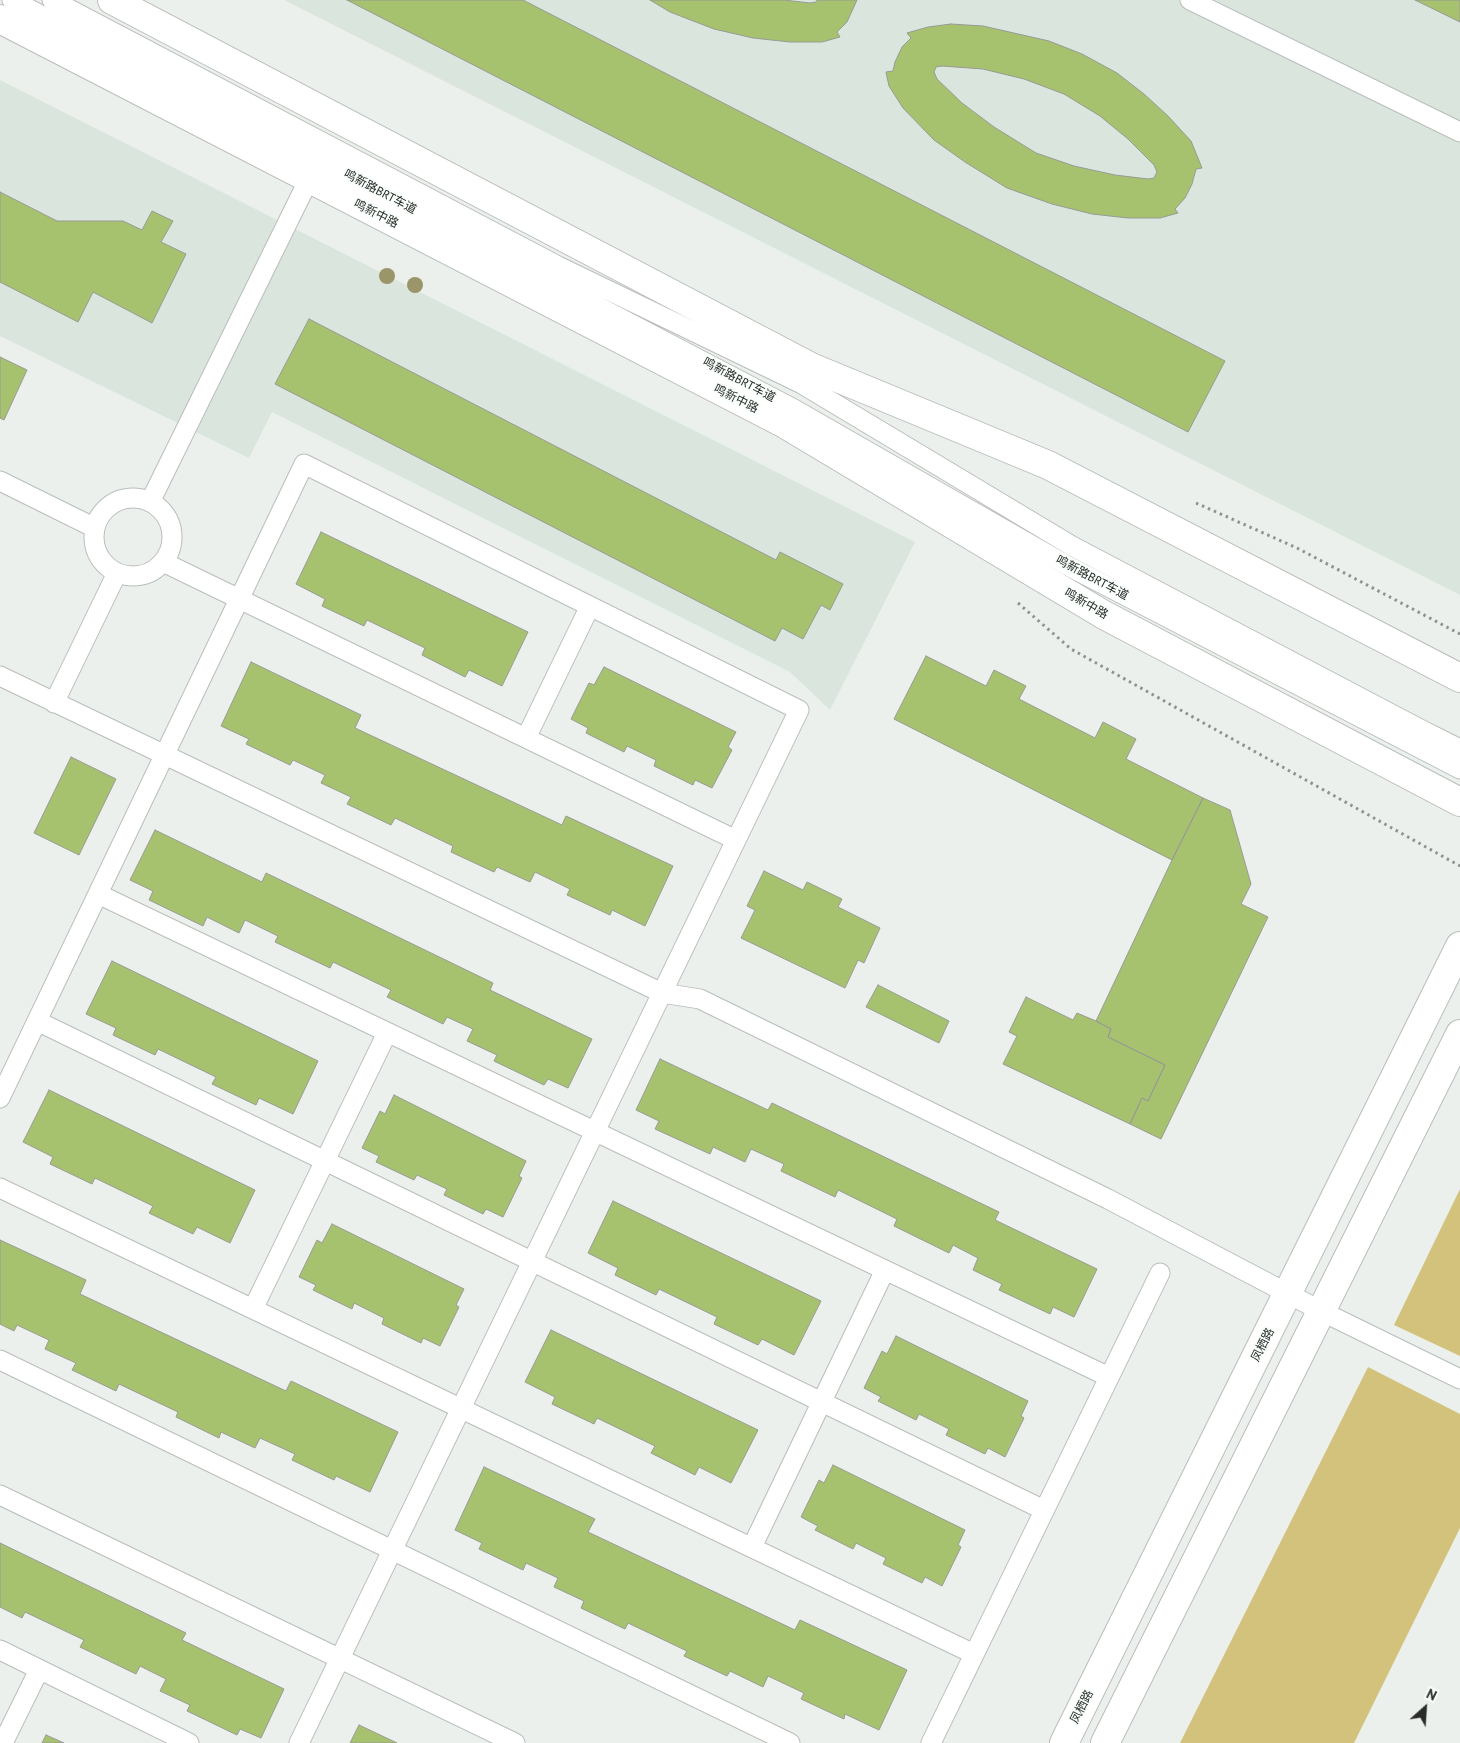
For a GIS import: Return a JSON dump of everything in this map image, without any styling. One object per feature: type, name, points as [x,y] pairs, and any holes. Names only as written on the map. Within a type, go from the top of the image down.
[{"type":"main road","points":[[112,0],[811,367],[1048,465],[1460,678]]},
{"type":"main road","name":"鸣新中路","points":[[0,19],[783,423],[1104,615],[1460,802]]},
{"type":"main road","name":"凤栖路","points":[[1064,1743],[1460,946]]},
{"type":"main road","points":[[1105,1743],[1460,1034]]},
{"type":"lane","name":"鸣新路BRT车道","points":[[12,0],[794,408],[1068,566],[1460,769]]},
{"type":"lane","name":"鸣新路BRT车道","points":[[52,0],[558,266],[802,384],[1072,546],[1460,749]]},
{"type":"lane","points":[[1190,0],[1460,132]]},
{"type":"lane","points":[[150,502],[309,179]]},
{"type":"lane","points":[[0,1098],[304,464],[799,710],[298,1743]]},
{"type":"lane","points":[[0,480],[95,528]]},
{"type":"lane","points":[[128,499],[141,499],[150,502],[163,512],[169,523],[172,535],[171,547],[158,568],[146,574],[134,577],[117,573],[101,560],[95,548],[95,528],[104,510],[115,503],[128,499]]},
{"type":"lane","points":[[163,562],[736,840]]},
{"type":"lane","points":[[54,703],[117,573]]},
{"type":"lane","points":[[526,738],[590,606]]},
{"type":"lane","points":[[0,676],[662,993],[700,999],[1108,1199],[1321,1311],[1460,1379]]},
{"type":"lane","points":[[98,894],[1109,1378]]},
{"type":"lane","points":[[37,1021],[1044,1510]]},
{"type":"lane","points":[[253,1309],[388,1033]]},
{"type":"lane","points":[[0,1188],[974,1654]]},
{"type":"lane","points":[[752,1547],[885,1270]]},
{"type":"lane","points":[[931,1743],[1160,1273]]},
{"type":"lane","points":[[0,1360],[790,1743]]},
{"type":"lane","points":[[0,1494],[515,1743]]},
{"type":"lane","points":[[0,1650],[190,1743]]},
{"type":"lane","points":[[3,1743],[39,1670]]},
{"type":"path","points":[[1191,501],[1297,548],[1460,634]]},
{"type":"path","points":[[1011,598],[1071,649],[1460,866]]},
{"type":"shaded area","points":[[284,0],[1460,0],[1460,595],[1197,462]]},
{"type":"shaded area","points":[[0,80],[915,542],[830,710],[790,672],[272,412],[249,458],[0,336]]},
{"type":"shaded area","points":[[1460,1189],[1460,1356],[1394,1325]]},
{"type":"shaded area","points":[[1368,1367],[1460,1414],[1460,1528],[1354,1743],[1180,1743]]},
{"type":"building","points":[[347,0],[523,0],[1225,361],[1188,432]]},
{"type":"building","points":[[650,0],[784,0],[810,3],[817,0],[857,0],[847,22],[837,32],[840,37],[822,42],[790,42],[753,38],[714,29],[670,12]]},
{"type":"building","points":[[1415,0],[1460,0],[1460,22]]},
{"type":"building","points":[[951,24],[983,26],[1049,41],[1082,54],[1117,73],[1168,116],[1191,141],[1202,168],[1196,169],[1192,184],[1185,198],[1175,209],[1178,213],[1160,218],[1128,218],[1092,214],[1052,204],[1007,188],[934,140],[903,108],[889,86],[886,72],[893,71],[902,47],[911,38],[907,33],[928,27]],"holes":[[[942,66],[983,69],[1024,79],[1064,94],[1100,116],[1128,139],[1154,165],[1157,172],[1154,178],[1115,175],[1074,166],[1036,153],[994,127],[962,103],[937,79],[934,72],[936,67]]]},
{"type":"building","points":[[0,192],[57,221],[123,221],[142,230],[152,211],[173,221],[161,242],[186,254],[152,323],[93,292],[78,322],[0,282]]},
{"type":"building","points":[[309,319],[776,560],[780,552],[843,584],[830,610],[821,605],[803,639],[782,628],[775,641],[275,384]]},
{"type":"building","points":[[0,357],[27,370],[4,420],[0,418]]},
{"type":"building","points":[[321,532],[528,632],[502,686],[469,670],[465,677],[422,655],[425,648],[367,620],[364,626],[322,606],[325,599],[296,584]]},
{"type":"building","points":[[926,656],[986,686],[994,670],[1026,686],[1019,699],[1095,738],[1103,722],[1136,739],[1126,759],[1203,798],[1172,860],[894,719]]},
{"type":"building","points":[[251,662],[361,715],[355,728],[562,825],[566,816],[673,866],[645,926],[612,910],[610,915],[567,895],[570,889],[535,872],[530,882],[497,867],[494,872],[451,852],[453,846],[395,818],[391,825],[347,804],[351,797],[321,783],[325,775],[293,760],[290,765],[246,744],[249,739],[221,726]]},
{"type":"building","points":[[604,667],[736,732],[728,747],[732,750],[712,788],[695,780],[693,785],[654,766],[656,760],[627,746],[624,752],[586,733],[588,728],[571,719],[589,683],[594,685]]},
{"type":"building","points":[[71,757],[116,779],[79,855],[34,833]]},
{"type":"building","points":[[1203,798],[1230,810],[1251,884],[1241,904],[1268,917],[1161,1139],[1130,1124],[1142,1098],[1148,1101],[1165,1065],[1108,1037],[1111,1029],[1096,1021]]},
{"type":"building","points":[[155,830],[262,882],[266,873],[493,983],[490,990],[592,1039],[568,1088],[548,1079],[544,1085],[494,1061],[497,1055],[467,1041],[473,1029],[447,1017],[443,1024],[387,997],[391,990],[333,962],[330,968],[275,942],[278,936],[245,920],[239,933],[207,917],[203,926],[149,900],[153,891],[130,880]]},
{"type":"building","points":[[764,871],[803,890],[807,882],[842,899],[838,907],[880,928],[864,963],[858,960],[845,988],[741,938],[755,910],[747,906]]},
{"type":"building","points":[[112,961],[318,1061],[293,1114],[259,1098],[256,1105],[212,1084],[216,1077],[158,1049],[155,1055],[113,1035],[116,1028],[86,1014]]},
{"type":"building","points":[[878,985],[949,1021],[939,1043],[866,1007]]},
{"type":"building","points":[[1026,997],[1073,1020],[1077,1013],[1096,1021],[1111,1029],[1108,1037],[1165,1065],[1148,1101],[1142,1098],[1130,1124],[1003,1064],[1017,1036],[1009,1032]]},
{"type":"building","points":[[660,1059],[768,1110],[772,1103],[999,1212],[995,1220],[1097,1269],[1074,1317],[1053,1307],[1050,1314],[999,1290],[1002,1284],[973,1270],[978,1258],[953,1245],[949,1253],[894,1226],[897,1219],[838,1190],[835,1197],[781,1171],[784,1164],[751,1149],[745,1162],[713,1147],[710,1154],[655,1129],[659,1121],[636,1110]]},
{"type":"building","points":[[49,1090],[255,1190],[230,1243],[197,1227],[193,1234],[149,1213],[153,1206],[95,1178],[92,1184],[50,1164],[53,1157],[23,1142]]},
{"type":"building","points":[[394,1095],[526,1161],[519,1176],[522,1178],[503,1217],[486,1209],[483,1214],[444,1195],[447,1189],[417,1175],[414,1180],[376,1162],[379,1156],[362,1148],[380,1111],[385,1114]]},
{"type":"building","points":[[613,1201],[821,1301],[794,1355],[762,1339],[758,1345],[714,1324],[717,1317],[659,1289],[656,1295],[615,1275],[618,1268],[588,1253]]},
{"type":"building","points":[[332,1224],[464,1289],[456,1305],[459,1307],[440,1346],[423,1338],[421,1343],[382,1324],[384,1318],[354,1303],[352,1309],[313,1290],[316,1285],[299,1277],[317,1240],[322,1243]]},
{"type":"building","points":[[0,1240],[86,1280],[80,1294],[286,1391],[291,1381],[398,1432],[370,1492],[336,1476],[334,1480],[292,1460],[295,1454],[260,1438],[255,1448],[221,1432],[219,1438],[176,1417],[178,1412],[119,1384],[116,1391],[72,1370],[76,1363],[45,1349],[49,1340],[17,1325],[14,1331],[0,1324]]},
{"type":"building","points":[[551,1330],[758,1430],[731,1483],[699,1467],[695,1475],[651,1453],[655,1446],[597,1418],[594,1424],[552,1404],[555,1397],[525,1382]]},
{"type":"building","points":[[896,1336],[1028,1401],[1021,1416],[1024,1418],[1005,1457],[988,1448],[985,1454],[946,1435],[949,1429],[919,1414],[916,1420],[878,1401],[881,1397],[864,1388],[882,1351],[887,1354]]},
{"type":"building","points":[[833,1465],[965,1530],[958,1545],[961,1547],[942,1586],[925,1577],[922,1583],[883,1564],[886,1558],[856,1543],[853,1549],[815,1530],[818,1526],[801,1517],[819,1480],[824,1483]]},
{"type":"building","points":[[484,1467],[595,1519],[588,1532],[795,1630],[800,1620],[907,1670],[879,1730],[845,1714],[844,1719],[801,1699],[804,1693],[768,1676],[763,1687],[730,1671],[727,1676],[684,1656],[687,1651],[628,1623],[625,1629],[581,1608],[584,1601],[554,1587],[558,1578],[526,1563],[523,1570],[479,1549],[482,1543],[455,1530]]},
{"type":"building","points":[[0,1543],[186,1633],[182,1640],[284,1689],[261,1738],[240,1729],[237,1735],[187,1711],[190,1705],[160,1691],[166,1679],[140,1666],[136,1674],[80,1647],[84,1640],[25,1612],[22,1618],[0,1607]]},
{"type":"building","points":[[359,1725],[397,1743],[350,1743]]},
{"type":"building","points":[[46,1735],[64,1743],[42,1743]]}]
